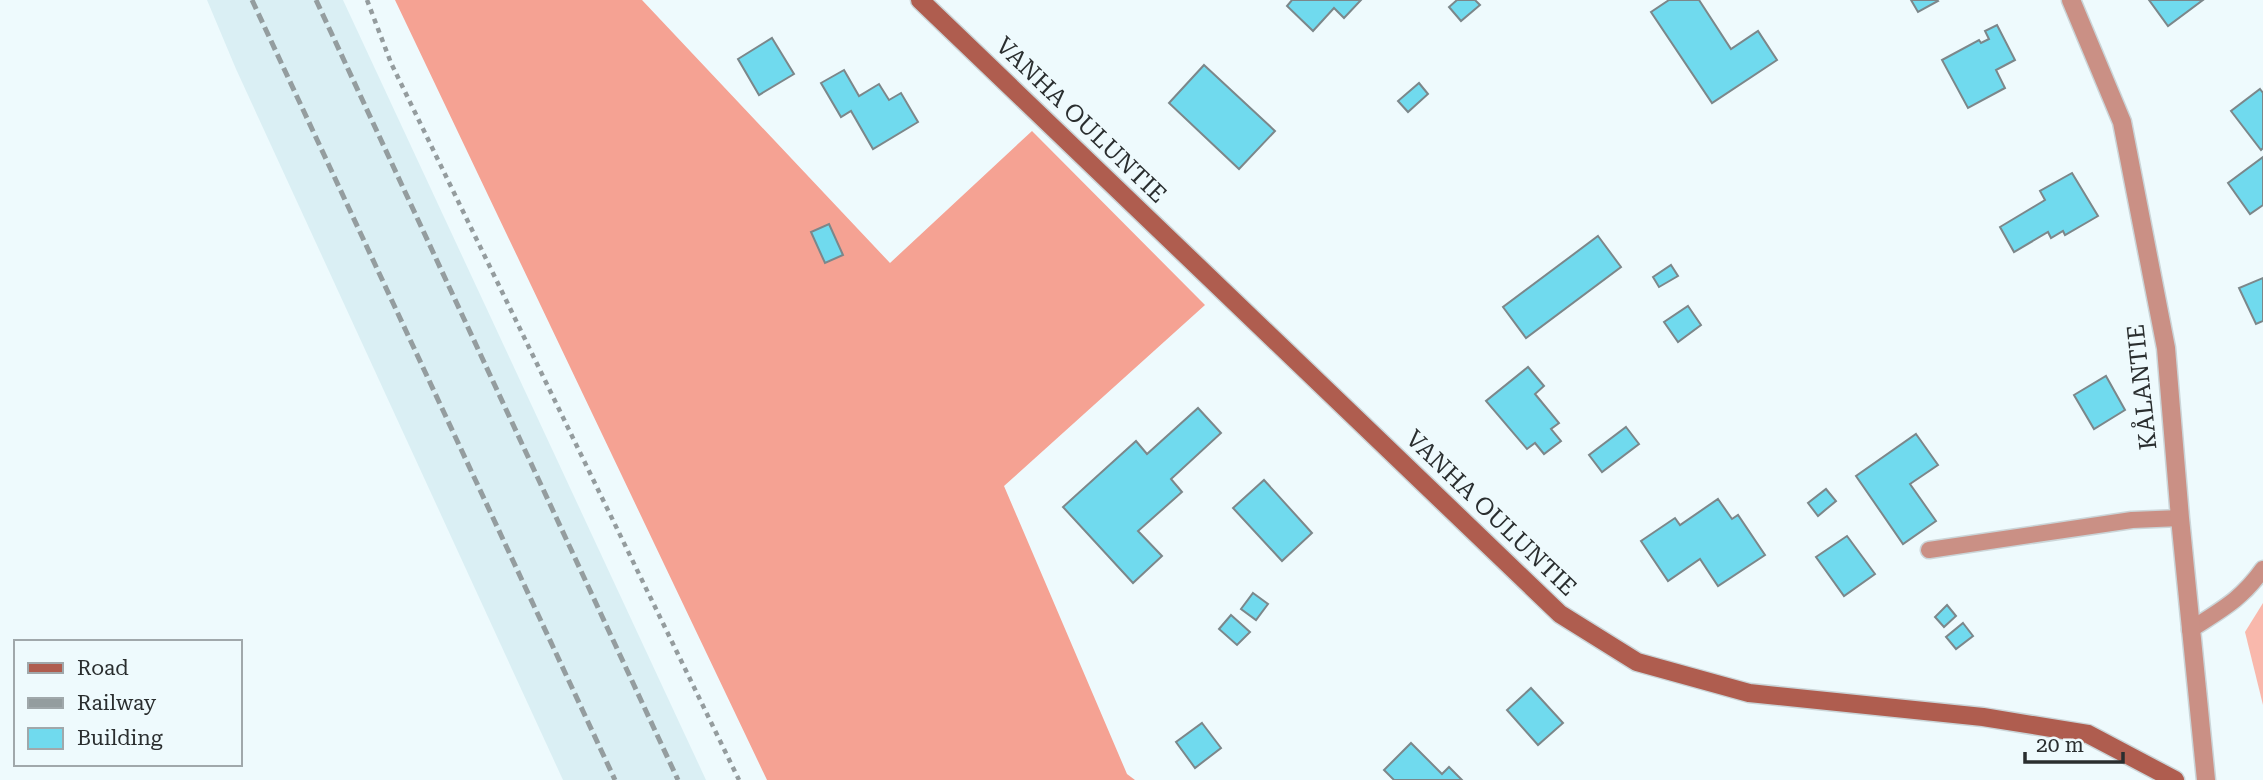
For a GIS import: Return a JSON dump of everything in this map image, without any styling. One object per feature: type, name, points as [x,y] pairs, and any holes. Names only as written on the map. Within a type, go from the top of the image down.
[{"type":"street","name":"VANHA OULUNTIE","points":[[920,0],[1560,614],[1637,662],[1749,693],[1983,717],[2088,734],[2175,780]]},
{"type":"street","name":"KÅLANTIE","points":[[2071,0],[2122,122],[2166,348],[2190,630],[2206,780]]},
{"type":"lane","points":[[1929,550],[2132,520],[2180,518]]},
{"type":"lane","points":[[2190,630],[2238,599],[2263,569]]},
{"type":"path","points":[[367,0],[391,63],[739,780]]},
{"type":"shaded area","points":[[207,0],[343,0],[706,780],[563,780],[236,69]]},
{"type":"shaded area","points":[[395,0],[642,0],[890,263],[1032,131],[1205,305],[1004,486],[1127,774],[1135,780],[767,780]]},
{"type":"shaded area","points":[[2263,603],[2263,705],[2245,632]]},
{"type":"building","points":[[1292,0],[1361,0],[1344,18],[1334,8],[1313,31],[1287,6]]},
{"type":"building","points":[[1457,0],[1475,0],[1480,5],[1461,21],[1449,7]]},
{"type":"building","points":[[1669,0],[1699,0],[1731,49],[1758,31],[1777,60],[1712,103],[1651,12]]},
{"type":"building","points":[[1911,0],[1937,0],[1938,1],[1918,12]]},
{"type":"building","points":[[2149,0],[2203,0],[2168,26]]},
{"type":"building","points":[[1997,25],[2015,60],[1996,70],[2005,88],[1968,108],[1942,60],[1979,40],[1981,43],[1989,39],[1985,31]]},
{"type":"building","points":[[772,38],[794,74],[759,95],[738,59]]},
{"type":"building","points":[[1204,65],[1275,131],[1239,169],[1169,103]]},
{"type":"building","points":[[844,70],[859,96],[879,84],[889,100],[901,93],[918,122],[873,149],[851,111],[841,117],[821,83]]},
{"type":"building","points":[[1419,83],[1428,94],[1408,112],[1398,101]]},
{"type":"building","points":[[2260,89],[2263,93],[2261,150],[2231,111]]},
{"type":"building","points":[[2263,157],[2263,205],[2250,214],[2228,183]]},
{"type":"building","points":[[2072,173],[2098,216],[2065,235],[2063,231],[2051,238],[2048,232],[2014,252],[2000,227],[2045,200],[2040,191]]},
{"type":"building","points":[[829,224],[843,255],[825,263],[811,232]]},
{"type":"building","points":[[1598,236],[1621,267],[1526,338],[1503,307]]},
{"type":"building","points":[[1671,265],[1678,276],[1659,287],[1653,277]]},
{"type":"building","points":[[2263,278],[2263,321],[2256,324],[2239,288]]},
{"type":"building","points":[[1688,306],[1701,325],[1678,342],[1664,322]]},
{"type":"building","points":[[1528,367],[1544,386],[1535,394],[1559,423],[1551,429],[1561,441],[1544,454],[1535,443],[1527,449],[1486,401]]},
{"type":"building","points":[[2106,376],[2125,410],[2094,429],[2074,395]]},
{"type":"building","points":[[1198,408],[1221,433],[1171,479],[1182,492],[1138,531],[1162,556],[1133,583],[1063,507],[1136,441],[1147,454]]},
{"type":"building","points":[[1626,427],[1639,444],[1602,472],[1589,455]]},
{"type":"building","points":[[1916,434],[1938,465],[1910,484],[1936,521],[1903,544],[1856,476]]},
{"type":"building","points":[[1264,480],[1312,533],[1282,561],[1233,508]]},
{"type":"building","points":[[1826,489],[1836,501],[1818,516],[1808,503]]},
{"type":"building","points":[[1718,499],[1732,519],[1738,515],[1765,555],[1718,586],[1700,559],[1668,581],[1641,541],[1675,518],[1680,525]]},
{"type":"building","points":[[1847,536],[1875,574],[1844,596],[1816,557]]},
{"type":"building","points":[[1253,593],[1268,604],[1256,620],[1241,609]]},
{"type":"building","points":[[1947,605],[1956,616],[1944,627],[1935,617]]},
{"type":"building","points":[[1231,615],[1250,632],[1237,645],[1219,629]]},
{"type":"building","points":[[1963,623],[1973,636],[1956,649],[1946,637]]},
{"type":"building","points":[[1531,688],[1563,723],[1538,745],[1507,710]]},
{"type":"building","points":[[1202,723],[1221,748],[1195,768],[1176,742]]},
{"type":"building","points":[[1411,743],[1442,774],[1449,767],[1462,780],[1394,780],[1384,770]]},
{"type":"railway","points":[[252,0],[615,780]]},
{"type":"railway","points":[[316,0],[678,780]]}]
